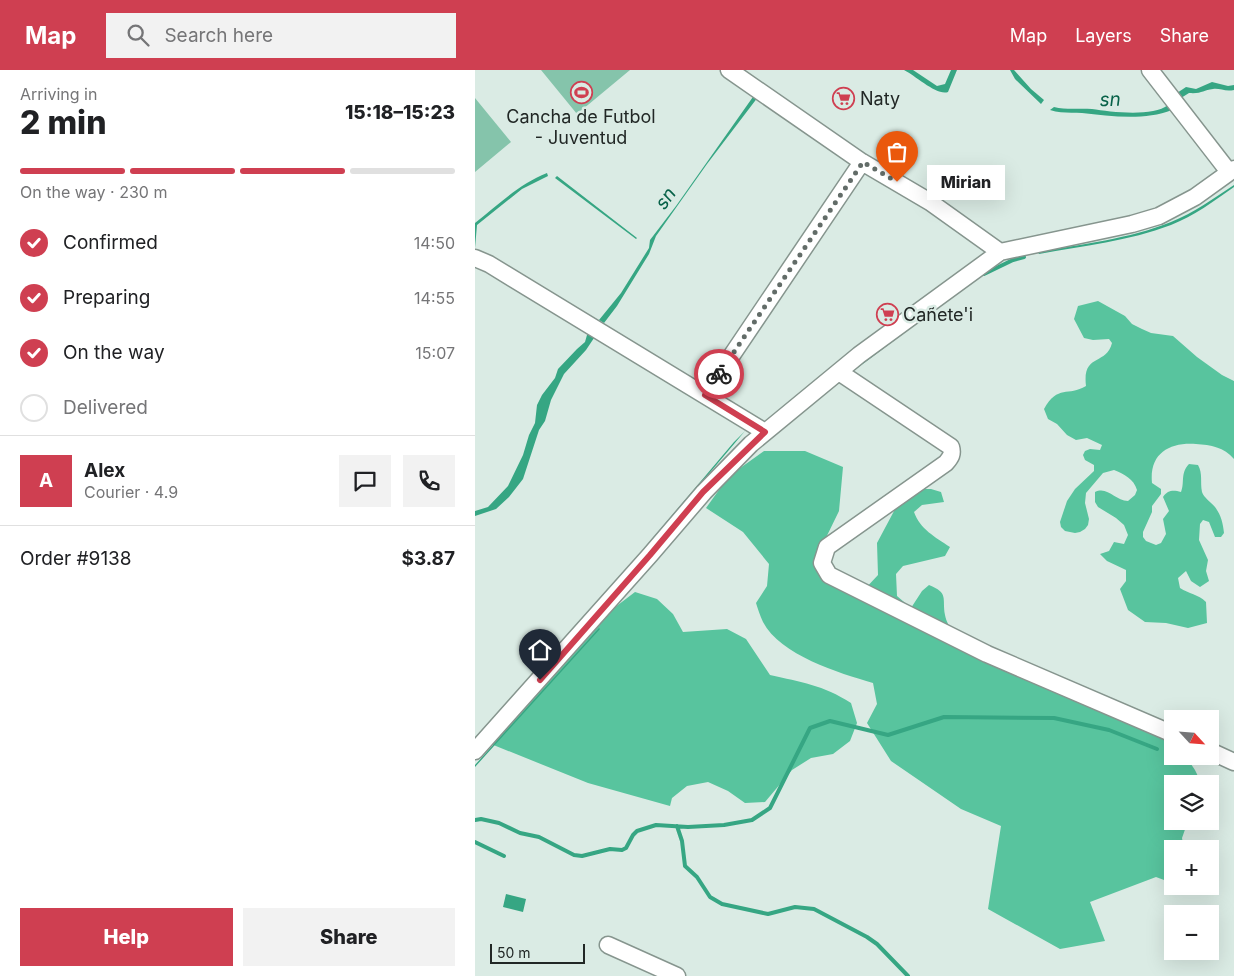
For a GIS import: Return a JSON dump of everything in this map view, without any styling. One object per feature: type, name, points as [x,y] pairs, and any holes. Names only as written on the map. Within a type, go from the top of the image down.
[{"type":"street","points":[[729,70],[863,162],[930,202],[1000,252]]},
{"type":"street","points":[[475,751],[644,562],[703,492],[765,432],[859,355],[1000,252],[1132,224],[1159,216],[1195,197],[1232,170],[1150,70]]},
{"type":"street","points":[[705,395],[863,162]]},
{"type":"street","points":[[475,258],[489,264],[765,432]]},
{"type":"street","points":[[839,372],[951,447],[952,453],[951,458],[946,463],[827,547],[822,562],[829,574],[987,654],[1164,730]]},
{"type":"street","points":[[1219,755],[1234,762]]},
{"type":"street","points":[[608,945],[677,976]]},
{"type":"shaded area","name":"Cancha de Futbol - Juventud","points":[[541,70],[630,70],[577,114]]},
{"type":"shaded area","points":[[904,70],[913,70],[937,86],[945,84],[951,70],[957,70],[948,92],[943,92],[932,88]]},
{"type":"shaded area","points":[[1010,70],[1014,70],[1044,100],[1041,104],[1015,79]]},
{"type":"shaded area","points":[[1212,82],[1228,86],[1234,85],[1234,90],[1210,89],[1189,93],[1181,98],[1177,93],[1186,87],[1196,89]]},
{"type":"shaded area","points":[[755,94],[758,97],[656,236],[649,254],[617,306],[604,323],[599,320],[621,293],[649,248],[650,240]]},
{"type":"shaded area","points":[[475,98],[511,142],[475,172]]},
{"type":"shaded area","points":[[1168,105],[1172,110],[1139,117],[1050,110],[1054,107],[1142,112],[1161,109]]},
{"type":"shaded area","points":[[547,173],[548,176],[522,189],[477,225],[475,248],[475,223],[518,189]]},
{"type":"shaded area","points":[[557,176],[637,238],[555,178]]},
{"type":"shaded area","points":[[1234,185],[1234,187],[1196,213],[1155,231],[1106,243],[1039,254],[1038,252],[1105,240],[1155,228],[1188,214]]},
{"type":"shaded area","points":[[1098,301],[1125,316],[1132,324],[1142,329],[1151,333],[1173,336],[1197,357],[1234,381],[1234,459],[1222,449],[1202,444],[1178,445],[1163,452],[1154,464],[1152,473],[1152,483],[1161,489],[1161,494],[1152,506],[1152,512],[1143,532],[1143,537],[1146,541],[1156,545],[1161,543],[1166,534],[1163,519],[1169,511],[1163,497],[1171,491],[1181,492],[1186,467],[1189,464],[1198,465],[1200,468],[1202,492],[1219,513],[1224,533],[1221,537],[1215,537],[1209,522],[1203,520],[1200,524],[1199,540],[1208,560],[1206,571],[1209,581],[1200,587],[1191,581],[1186,571],[1178,578],[1180,588],[1200,597],[1206,602],[1207,623],[1188,628],[1166,623],[1145,622],[1128,610],[1120,589],[1126,581],[1126,570],[1107,561],[1100,554],[1109,551],[1114,542],[1124,544],[1128,535],[1124,525],[1098,507],[1095,502],[1095,492],[1100,491],[1108,492],[1119,499],[1128,501],[1135,495],[1136,486],[1125,475],[1114,470],[1103,473],[1086,493],[1085,503],[1089,519],[1085,529],[1075,533],[1065,531],[1061,527],[1060,522],[1067,501],[1075,489],[1094,471],[1094,465],[1085,460],[1083,455],[1085,451],[1090,449],[1100,450],[1102,445],[1087,438],[1076,440],[1067,435],[1057,424],[1048,419],[1044,409],[1054,396],[1086,386],[1086,376],[1091,364],[1109,350],[1112,343],[1109,339],[1093,340],[1084,338],[1074,319],[1078,306]]},
{"type":"shaded area","points":[[934,309],[852,372],[850,371]]},
{"type":"shaded area","points":[[587,335],[594,338],[586,350],[564,374],[551,400],[545,421],[539,430],[523,479],[509,497],[496,509],[475,516],[475,511],[488,507],[508,486],[523,455],[535,423],[537,405],[542,395],[555,378],[558,369],[585,342]]},
{"type":"shaded area","points":[[745,431],[647,547],[646,546]]},
{"type":"shaded area","points":[[764,451],[805,451],[843,467],[839,511],[821,548],[828,571],[864,590],[878,575],[877,543],[901,498],[920,489],[931,489],[941,492],[944,502],[922,505],[914,512],[924,528],[950,547],[945,556],[903,566],[896,574],[897,596],[911,608],[922,591],[929,585],[935,588],[942,594],[946,617],[953,634],[1142,716],[1164,737],[1164,765],[1192,765],[1197,775],[1164,775],[1164,830],[1185,830],[1182,840],[1164,840],[1164,880],[1156,877],[1090,902],[1105,941],[1060,949],[988,909],[1001,826],[961,809],[891,761],[867,723],[877,704],[873,683],[812,661],[796,653],[771,634],[763,622],[756,603],[767,586],[769,564],[743,532],[706,508],[729,476]]},
{"type":"shaded area","points":[[635,592],[657,599],[673,614],[683,632],[727,629],[746,639],[770,675],[821,688],[851,703],[857,723],[850,741],[833,754],[811,758],[792,770],[765,802],[745,803],[728,791],[708,782],[687,786],[672,798],[670,806],[588,783],[491,744],[547,659]]},
{"type":"shaded area","points":[[600,629],[475,767],[475,765]]},
{"type":"shaded area","points":[[506,894],[526,899],[523,912],[503,907]]},
{"type":"waterway","points":[[984,274],[1013,260],[1024,257]]},
{"type":"waterway","points":[[475,820],[481,819],[499,823],[520,833],[539,837],[574,855],[582,856],[610,849],[622,850],[626,848],[637,831],[656,825],[688,827],[724,825],[752,820],[770,808],[810,728],[830,721],[888,735],[944,717],[1054,718],[1109,730],[1157,749]]},
{"type":"waterway","points":[[677,826],[682,841],[685,866],[697,877],[710,897],[722,904],[768,914],[795,907],[814,909],[877,944],[908,976]]},
{"type":"waterway","points":[[475,842],[504,856]]},
{"type":"way so far","points":[[719,374],[863,162],[897,182]]},
{"type":"place","name":"Cancha de Futbol - Juventud","points":[[581,92]]},
{"type":"place","name":"Naty","points":[[844,99]]},
{"type":"place","name":"Mirian","points":[[897,182]]},
{"type":"place","name":"Cañete'i","points":[[887,315]]},
{"type":"route","points":[[540,680],[703,492],[765,432],[705,395],[719,374]]},
{"type":"water label","name":"sn","points":[[1110,99]]},
{"type":"water label","name":"sn","points":[[665,198]]}]
